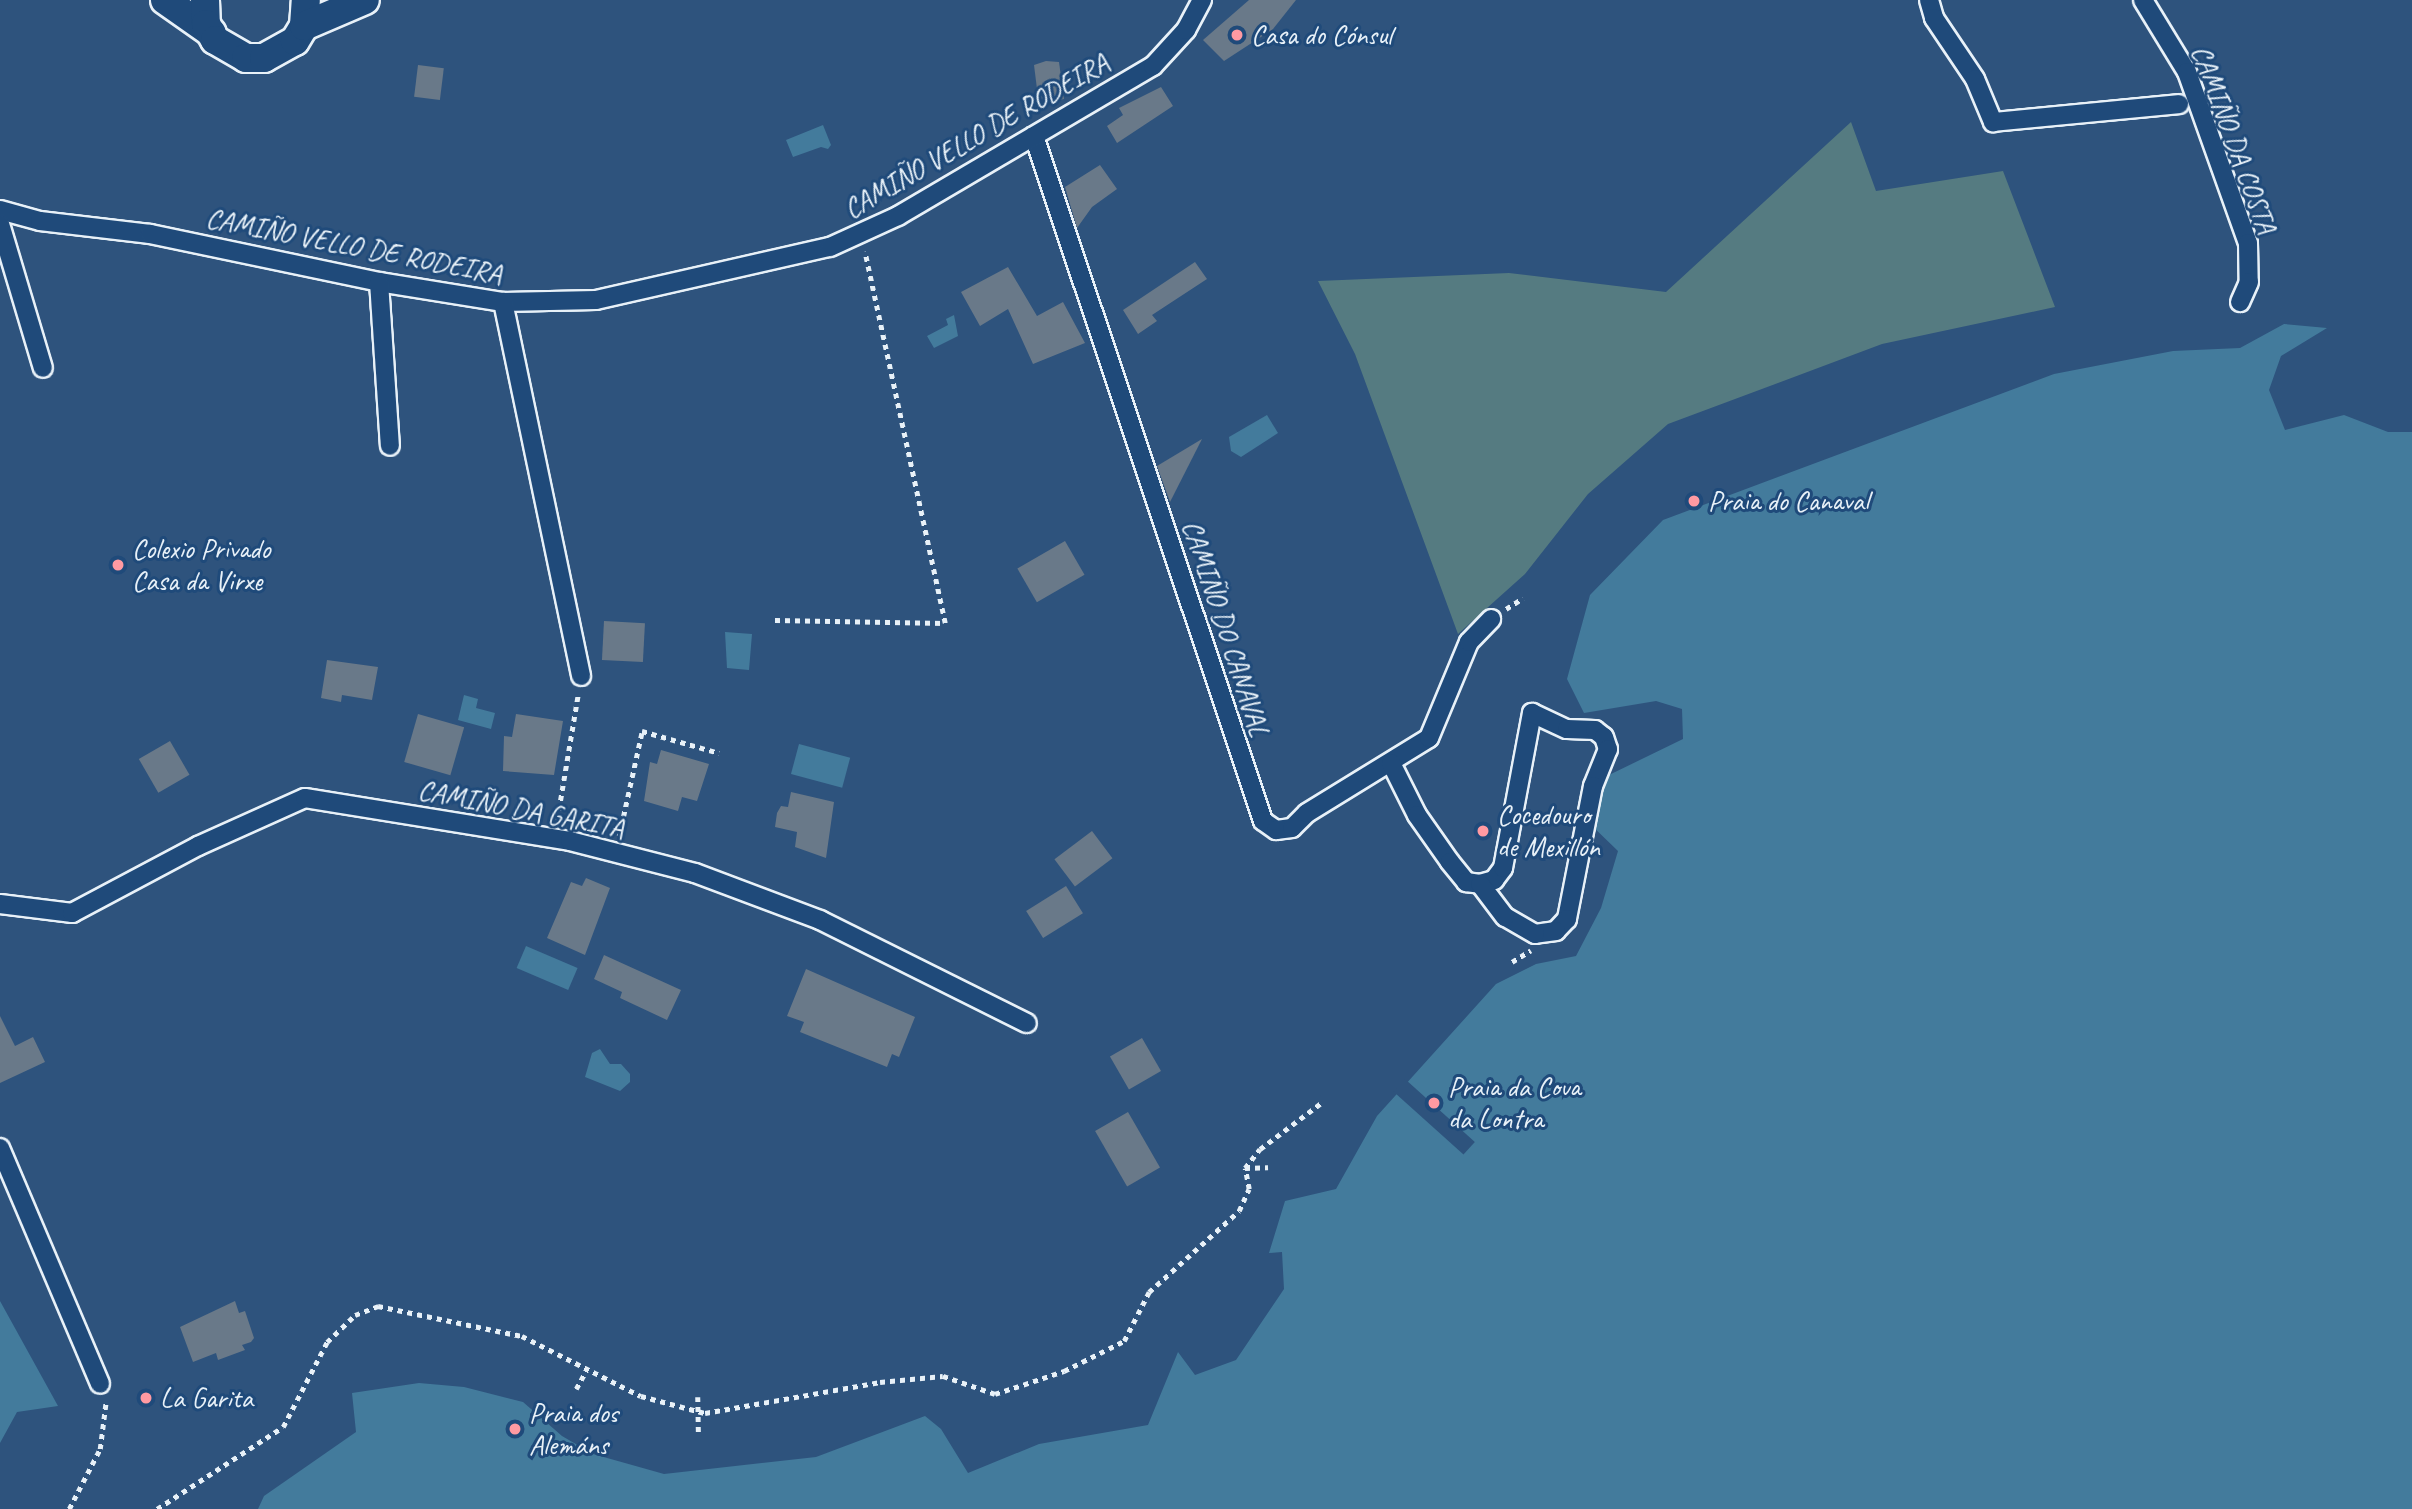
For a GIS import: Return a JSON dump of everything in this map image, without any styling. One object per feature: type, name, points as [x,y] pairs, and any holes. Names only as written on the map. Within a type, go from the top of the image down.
[{"type":"main road","points":[[165,0],[212,33],[229,51],[264,58],[281,53],[305,13],[365,0]]},
{"type":"main road","points":[[205,0],[212,33]]},
{"type":"street","name":"CAMIÑO VELLO DE RODEIRA","points":[[0,210],[40,221],[150,234],[379,282],[503,302],[596,300],[785,259],[861,234],[1153,66],[1186,30],[1202,0]]},
{"type":"street","points":[[1928,0],[1934,18],[1975,79],[1993,122],[2179,104]]},
{"type":"street","name":"CAMIÑO DA COSTA","points":[[2143,0],[2188,72],[2248,243],[2249,282],[2240,302]]},
{"type":"street","name":"CAMIÑO DO CANAVAL","points":[[1034,136],[1262,821],[1276,830],[1292,828],[1307,813],[1391,764],[1429,738],[1469,642],[1491,619]]},
{"type":"street","points":[[0,224],[43,368]]},
{"type":"street","points":[[379,282],[390,446]]},
{"type":"street","points":[[503,302],[581,676]]},
{"type":"street","points":[[1391,764],[1417,815],[1450,863],[1466,882],[1480,884],[1494,880],[1503,868],[1532,713],[1567,729],[1595,730],[1604,737],[1608,750],[1593,786],[1567,919],[1556,931],[1535,934],[1505,917],[1480,884]]},
{"type":"street","name":"CAMIÑO DA GARITA","points":[[0,904],[72,913],[198,846],[304,798],[554,838],[695,873],[820,920],[1027,1023]]},
{"type":"street","points":[[0,1148],[100,1384]]},
{"type":"path","points":[[775,620],[945,623],[861,234]]},
{"type":"path","points":[[554,838],[581,676]]},
{"type":"path","points":[[615,852],[642,731],[719,753]]},
{"type":"path","points":[[157,1509],[282,1427],[327,1342],[366,1309],[387,1307],[437,1322],[522,1336],[586,1371],[660,1403],[698,1412],[880,1382],[943,1376],[995,1394],[1064,1371],[1124,1341],[1149,1292],[1239,1211],[1249,1189],[1245,1168],[1260,1149],[1321,1103]]},
{"type":"path","points":[[1245,1168],[1269,1167]]},
{"type":"path","points":[[576,1390],[586,1371]]},
{"type":"path","points":[[69,1509],[100,1450],[107,1407],[100,1384]]},
{"type":"path","points":[[698,1397],[699,1436]]},
{"type":"green space","points":[[1851,122],[1876,191],[2003,171],[2055,307],[1882,344],[1668,424],[1588,494],[1525,574],[1458,634],[1355,354],[1318,281],[1509,273],[1666,292]]},
{"type":"water","points":[[823,125],[831,145],[828,149],[821,147],[793,157],[786,140]]},
{"type":"water","points":[[954,315],[958,336],[934,348],[927,336],[948,325],[946,319]]},
{"type":"water","points":[[2284,324],[2327,328],[2281,356],[2269,390],[2285,430],[2344,415],[2388,432],[2412,432],[2412,1509],[258,1509],[264,1496],[356,1432],[352,1393],[419,1383],[464,1387],[523,1402],[562,1436],[593,1454],[664,1474],[816,1457],[925,1416],[941,1429],[968,1473],[1039,1444],[1148,1425],[1178,1352],[1195,1375],[1236,1360],[1284,1289],[1282,1252],[1269,1253],[1285,1201],[1336,1189],[1377,1116],[1496,984],[1536,964],[1576,956],[1601,908],[1618,851],[1588,822],[1609,775],[1683,739],[1682,709],[1656,701],[1584,713],[1567,679],[1590,595],[1663,520],[2054,374],[2173,351],[2240,348]]},
{"type":"water","points":[[1267,415],[1278,433],[1241,457],[1231,451],[1229,437]]},
{"type":"water","points":[[725,632],[752,634],[749,670],[727,668]]},
{"type":"water","points":[[464,695],[478,699],[476,708],[495,713],[491,729],[458,720]]},
{"type":"water","points":[[799,744],[850,758],[842,788],[791,774]]},
{"type":"water","points":[[526,946],[578,968],[568,990],[517,968]]},
{"type":"water","points":[[600,1049],[610,1064],[621,1064],[630,1074],[630,1082],[620,1091],[585,1077],[592,1053]]},
{"type":"water","points":[[0,1301],[58,1406],[17,1412],[0,1443]]},
{"type":"pier","points":[[1405,1079],[1475,1142],[1463,1155],[1394,1092]]},
{"type":"building","name":"Casa do Cónsul","points":[[1249,0],[1296,0],[1273,29],[1224,61],[1203,40]]},
{"type":"building","points":[[1046,61],[1059,62],[1064,99],[1048,102],[1038,97],[1034,65]]},
{"type":"building","points":[[418,65],[444,68],[440,100],[414,97]]},
{"type":"building","points":[[1161,87],[1173,106],[1117,143],[1107,126],[1123,115],[1119,108]]},
{"type":"building","points":[[1100,165],[1117,189],[1092,207],[1077,228],[1065,187]]},
{"type":"building","points":[[1195,262],[1207,279],[1152,315],[1157,321],[1138,334],[1123,310]]},
{"type":"building","points":[[1008,267],[1037,316],[1063,302],[1085,343],[1033,364],[1008,309],[980,326],[961,292]]},
{"type":"building","points":[[1202,439],[1170,502],[1157,466]]},
{"type":"building","points":[[1065,541],[1084,575],[1037,602],[1017,568]]},
{"type":"building","points":[[604,621],[645,623],[643,662],[602,660]]},
{"type":"building","points":[[327,660],[378,667],[372,700],[342,695],[341,702],[321,698]]},
{"type":"building","points":[[418,714],[464,727],[450,775],[404,762]]},
{"type":"building","points":[[516,714],[563,721],[554,775],[503,771],[504,736],[512,737]]},
{"type":"building","points":[[170,741],[190,775],[158,793],[139,759]]},
{"type":"building","points":[[661,750],[709,764],[697,801],[682,797],[678,811],[644,801],[650,762],[657,764]]},
{"type":"building","points":[[791,792],[834,802],[826,858],[795,847],[797,832],[775,827],[777,813],[781,806],[788,807]]},
{"type":"building","points":[[1092,831],[1112,858],[1075,886],[1054,859]]},
{"type":"building","points":[[586,878],[610,888],[585,955],[547,938],[571,882],[582,886]]},
{"type":"building","points":[[1066,886],[1083,913],[1043,938],[1026,911]]},
{"type":"building","points":[[604,955],[681,990],[667,1020],[620,998],[622,992],[594,979]]},
{"type":"building","points":[[806,969],[915,1017],[899,1057],[892,1054],[887,1067],[800,1032],[804,1022],[787,1016]]},
{"type":"building","points":[[0,1016],[15,1046],[33,1037],[45,1062],[0,1083]]},
{"type":"building","points":[[1142,1038],[1161,1071],[1129,1089],[1110,1056]]},
{"type":"building","points":[[1128,1112],[1160,1167],[1127,1186],[1095,1131]]},
{"type":"building","points":[[235,1301],[239,1313],[245,1311],[254,1338],[242,1345],[245,1350],[218,1360],[216,1353],[193,1362],[180,1327]]},
{"type":"place","name":"Casa do Cónsul","points":[[1237,35]]},
{"type":"place","name":"Praia do Canaval","points":[[1694,501]]},
{"type":"place","name":"Colexio Privado Casa da Virxe","points":[[118,565]]},
{"type":"place","name":"Cocedouro de Mexillón","points":[[1483,831]]},
{"type":"place","name":"Praia da Cova da Lontra","points":[[1434,1103]]},
{"type":"place","name":"La Garita","points":[[146,1398]]},
{"type":"place","name":"Praia dos Alemáns","points":[[515,1429]]}]
